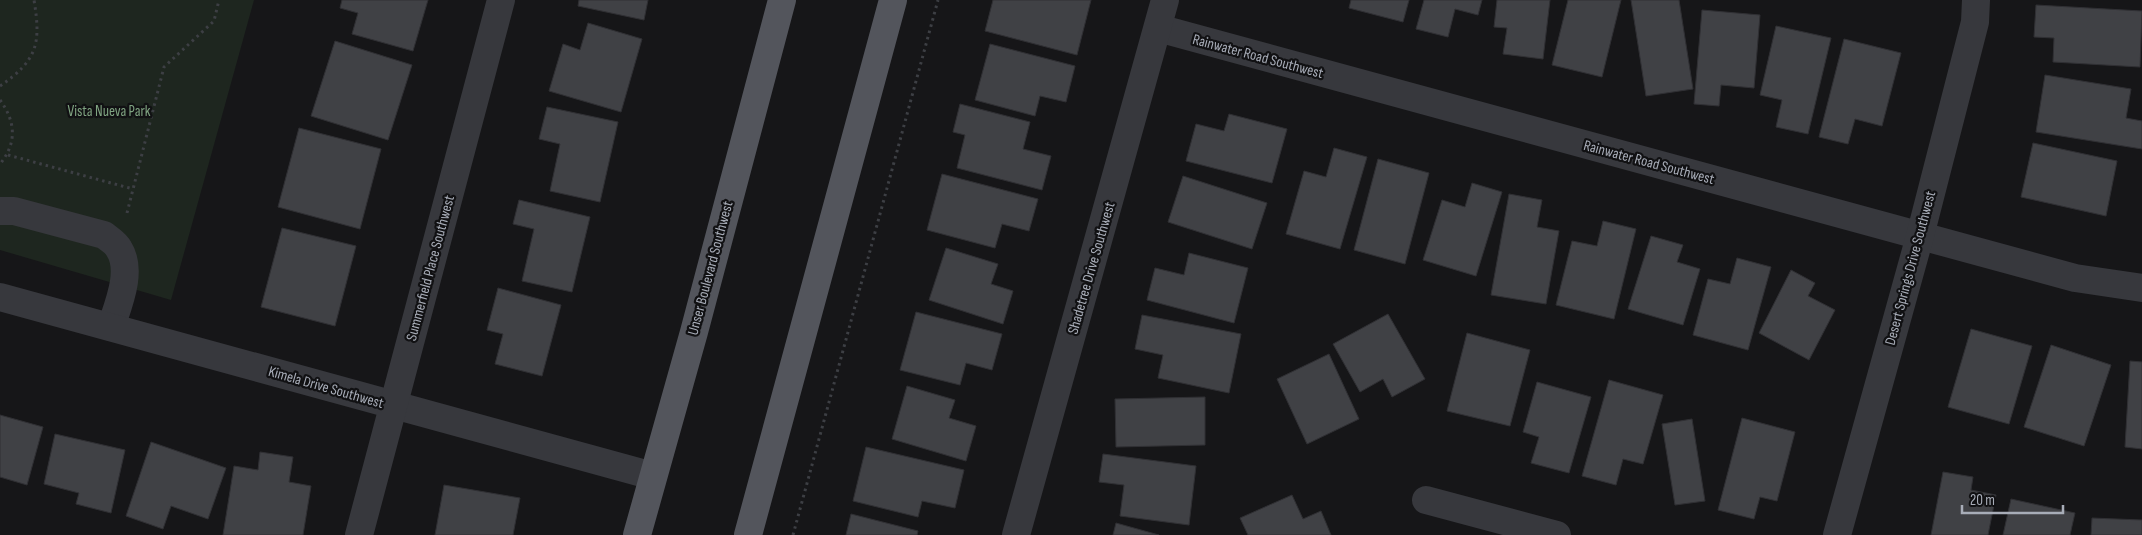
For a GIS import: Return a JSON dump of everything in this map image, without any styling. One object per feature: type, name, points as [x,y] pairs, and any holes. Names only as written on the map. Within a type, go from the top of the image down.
[{"type":"main road","name":"Unser Boulevard Southwest","points":[[637,535],[782,0]]},
{"type":"main road","points":[[748,535],[893,0]]},
{"type":"street","name":"Summerfield Place Southwest","points":[[359,535],[501,0]]},
{"type":"street","name":"Shadetree Drive Southwest","points":[[1016,535],[1158,28],[1164,0]]},
{"type":"street","name":"Desert Springs Drive Southwest","points":[[1837,535],[1920,236],[1975,22],[1976,0]]},
{"type":"street","name":"Rainwater Road Southwest","points":[[1158,28],[2075,278],[2142,288]]},
{"type":"street","points":[[0,211],[14,211],[104,235],[112,241],[119,249],[124,268],[122,289],[111,327]]},
{"type":"street","name":"Kimela Drive Southwest","points":[[0,297],[653,476]]},
{"type":"street","points":[[1426,500],[1557,535]]},
{"type":"path","points":[[0,86],[18,74],[35,51],[38,26],[34,0]]},
{"type":"path","points":[[126,215],[164,67],[214,21],[219,0]]},
{"type":"path","points":[[793,535],[938,0]]},
{"type":"path","points":[[0,100],[8,111],[13,125],[13,141],[8,154],[0,164]]},
{"type":"path","points":[[8,154],[133,189]]},
{"type":"green space","name":"Vista Nueva Park","points":[[0,0],[254,0],[171,300],[0,250]]},
{"type":"building","points":[[342,0],[428,0],[413,51],[352,34],[358,13],[340,8]]},
{"type":"building","points":[[579,0],[648,0],[644,20],[578,6]]},
{"type":"building","points":[[993,0],[1091,0],[1077,55],[985,31]]},
{"type":"building","points":[[1351,0],[1409,0],[1403,22],[1349,8]]},
{"type":"building","points":[[1424,0],[1482,0],[1478,15],[1455,9],[1448,37],[1416,29]]},
{"type":"building","points":[[1497,0],[1550,0],[1543,59],[1503,54],[1507,28],[1494,27]]},
{"type":"building","points":[[1568,0],[1621,0],[1602,77],[1552,65]]},
{"type":"building","points":[[1631,0],[1679,0],[1693,89],[1646,96]]},
{"type":"building","points":[[2036,5],[2142,11],[2140,67],[2053,62],[2054,38],[2034,37]]},
{"type":"building","points":[[1702,10],[1760,15],[1754,88],[1721,85],[1719,106],[1694,104]]},
{"type":"building","points":[[588,23],[642,39],[621,112],[549,91],[563,44],[580,50]]},
{"type":"building","points":[[1776,26],[1831,38],[1808,134],[1776,127],[1782,100],[1760,95]]},
{"type":"building","points":[[1844,39],[1901,53],[1882,126],[1855,119],[1848,144],[1819,137]]},
{"type":"building","points":[[335,41],[412,65],[388,140],[311,116]]},
{"type":"building","points":[[990,44],[1075,66],[1066,102],[1040,96],[1035,116],[975,100]]},
{"type":"building","points":[[2045,75],[2131,89],[2126,118],[2142,121],[2142,149],[2036,132]]},
{"type":"building","points":[[960,104],[1030,122],[1023,149],[1051,156],[1042,190],[957,168],[965,135],[953,132]]},
{"type":"building","points":[[547,107],[618,122],[600,202],[550,191],[560,144],[539,139]]},
{"type":"building","points":[[1229,114],[1287,129],[1272,183],[1186,161],[1196,124],[1224,131]]},
{"type":"building","points":[[299,128],[381,149],[360,229],[278,207]]},
{"type":"building","points":[[2033,143],[2117,161],[2106,216],[2021,197]]},
{"type":"building","points":[[1334,148],[1367,157],[1340,249],[1286,234],[1304,171],[1326,177]]},
{"type":"building","points":[[1378,159],[1429,173],[1405,264],[1354,250]]},
{"type":"building","points":[[942,174],[1038,199],[1029,231],[1002,224],[995,248],[927,230]]},
{"type":"building","points":[[1183,176],[1267,203],[1252,249],[1168,222]]},
{"type":"building","points":[[1472,183],[1502,192],[1476,276],[1423,260],[1442,200],[1465,207]]},
{"type":"building","points":[[1509,194],[1542,200],[1537,227],[1559,231],[1546,304],[1491,295]]},
{"type":"building","points":[[519,200],[590,217],[572,292],[522,281],[534,229],[513,224]]},
{"type":"building","points":[[1603,221],[1636,229],[1614,319],[1556,305],[1572,241],[1597,246]]},
{"type":"building","points":[[282,228],[356,246],[335,326],[261,307]]},
{"type":"building","points":[[1651,236],[1683,245],[1677,262],[1700,269],[1683,325],[1628,309]]},
{"type":"building","points":[[946,248],[998,264],[991,284],[1013,291],[1003,324],[929,300]]},
{"type":"building","points":[[1189,253],[1248,268],[1234,323],[1147,300],[1155,268],[1184,275]]},
{"type":"building","points":[[1737,258],[1771,267],[1748,350],[1693,335],[1708,279],[1730,284]]},
{"type":"building","points":[[1791,270],[1815,283],[1808,296],[1835,310],[1809,360],[1759,333]]},
{"type":"building","points":[[498,288],[561,305],[542,376],[495,364],[503,334],[487,330]]},
{"type":"building","points":[[916,312],[1002,334],[992,370],[966,363],[960,385],[900,370]]},
{"type":"building","points":[[1388,314],[1425,379],[1392,397],[1383,379],[1360,392],[1333,344]]},
{"type":"building","points":[[1142,315],[1241,334],[1229,393],[1158,378],[1163,355],[1135,349]]},
{"type":"building","points":[[1971,329],[2032,346],[2009,424],[1948,407]]},
{"type":"building","points":[[1467,333],[1530,350],[1510,426],[1447,411]]},
{"type":"building","points":[[2051,345],[2111,365],[2084,446],[2024,427]]},
{"type":"building","points":[[1329,354],[1359,419],[1307,444],[1277,379]]},
{"type":"building","points":[[2130,361],[2142,362],[2142,449],[2125,447]]},
{"type":"building","points":[[1609,380],[1663,395],[1643,464],[1623,459],[1616,485],[1582,476]]},
{"type":"building","points":[[1537,382],[1591,397],[1569,473],[1531,463],[1539,437],[1523,432]]},
{"type":"building","points":[[907,386],[955,400],[949,418],[976,426],[966,461],[892,439]]},
{"type":"building","points":[[1205,397],[1205,445],[1116,447],[1115,399]]},
{"type":"building","points":[[0,415],[43,427],[27,485],[0,477]]},
{"type":"building","points":[[1742,418],[1795,432],[1777,501],[1760,497],[1754,519],[1718,510]]},
{"type":"building","points":[[1692,419],[1705,501],[1675,505],[1662,424]]},
{"type":"building","points":[[55,434],[125,450],[111,513],[76,504],[79,493],[44,484]]},
{"type":"building","points":[[151,442],[226,468],[208,519],[171,506],[163,529],[126,516]]},
{"type":"building","points":[[866,447],[964,470],[955,508],[922,501],[918,517],[853,501]]},
{"type":"building","points":[[260,452],[293,457],[289,482],[311,486],[303,535],[223,535],[234,466],[258,470]]},
{"type":"building","points":[[1103,454],[1196,466],[1189,525],[1120,516],[1124,485],[1099,482]]},
{"type":"building","points":[[1943,472],[1973,477],[1971,490],[1996,495],[1988,535],[1931,535]]},
{"type":"building","points":[[444,485],[520,498],[513,535],[435,535]]},
{"type":"building","points":[[1292,495],[1303,519],[1321,511],[1331,535],[1248,535],[1240,518]]},
{"type":"building","points":[[2011,499],[2075,513],[2070,535],[2003,535]]},
{"type":"building","points":[[851,514],[918,531],[917,535],[846,535]]},
{"type":"building","points":[[2092,518],[2142,520],[2142,535],[2091,535]]},
{"type":"building","points":[[1116,523],[1159,535],[1113,535]]}]
